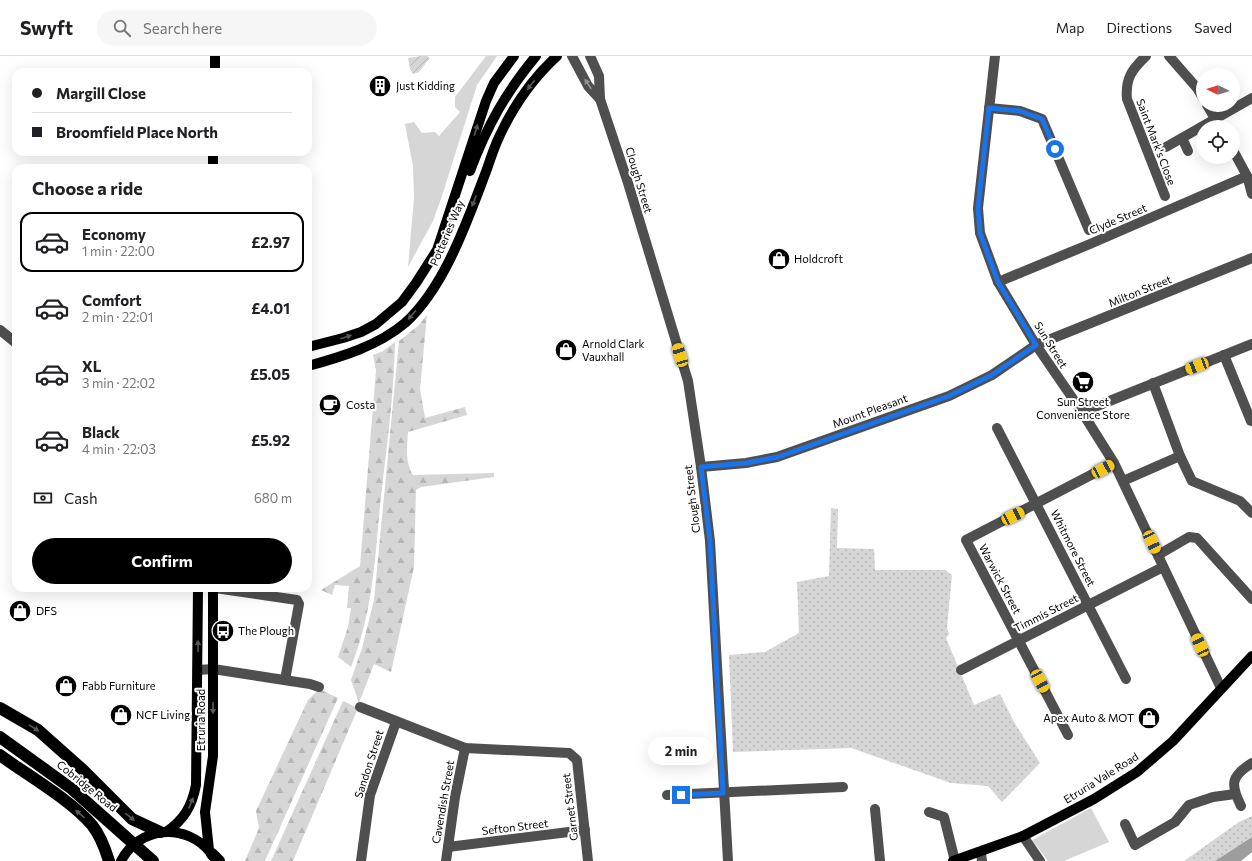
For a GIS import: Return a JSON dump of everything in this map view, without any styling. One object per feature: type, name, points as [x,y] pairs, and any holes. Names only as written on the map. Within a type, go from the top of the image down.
[{"type":"highway","points":[[0,708],[38,730],[83,770],[132,819],[163,832]]},
{"type":"highway","name":"Cobridge Road","points":[[0,737],[72,789],[153,861]]},
{"type":"highway","points":[[0,756],[67,803],[92,824],[103,845],[108,861]]},
{"type":"main road","points":[[215,56],[215,68]]},
{"type":"main road","name":"Potteries Way","points":[[312,346],[361,332],[380,320],[402,302],[437,250],[486,101],[494,83],[514,56]]},
{"type":"main road","points":[[437,250],[497,109],[536,56]]},
{"type":"main road","name":"Potteries Way","points":[[312,365],[360,349],[382,338],[404,324],[421,304],[442,276],[457,246],[503,130],[516,105],[531,84],[557,56]]},
{"type":"main road","points":[[312,362],[327,361]]},
{"type":"main road","name":"Etruria Road","points":[[163,832],[184,816],[194,797],[198,670],[198,592]]},
{"type":"main road","name":"Etruria Road","points":[[214,592],[213,756],[205,812],[214,857]]},
{"type":"main road","name":"Etruria Vale Road","points":[[954,861],[982,857],[1094,799],[1137,772],[1173,741],[1252,656]]},
{"type":"main road","points":[[121,861],[138,840],[163,832],[189,836],[214,857]]},
{"type":"street","name":"Clough Street","points":[[572,56],[588,86],[600,99]]},
{"type":"street","name":"Clough Street","points":[[590,56],[599,76],[600,99],[628,183],[688,381],[710,541],[728,861]]},
{"type":"street","name":"Sun Street","points":[[995,56],[978,208],[982,239],[998,282],[1036,345],[1082,412],[1114,463],[1221,688]]},
{"type":"street","name":"Saint Mark's Close","points":[[1146,56],[1132,69],[1128,78],[1126,88],[1127,99],[1165,196]]},
{"type":"street","points":[[1169,56],[1196,87]]},
{"type":"street","points":[[1222,120],[1252,98]]},
{"type":"street","points":[[989,108],[1020,111],[1042,119],[1088,230]]},
{"type":"street","points":[[1166,147],[1196,132]]},
{"type":"street","points":[[1182,138],[1188,151]]},
{"type":"street","points":[[1240,163],[1247,176],[1252,194]]},
{"type":"street","name":"Clyde Street","points":[[998,282],[1247,176]]},
{"type":"street","name":"Milton Street","points":[[1036,345],[1252,258]]},
{"type":"street","points":[[0,330],[12,340]]},
{"type":"street","points":[[1082,412],[1252,344]]},
{"type":"street","name":"Mount Pleasant","points":[[701,467],[746,463],[778,457],[949,396],[992,375],[1036,345]]},
{"type":"street","points":[[1224,355],[1251,421]]},
{"type":"street","points":[[1153,383],[1180,456],[1192,481],[1240,501],[1252,513]]},
{"type":"street","name":"Whitmore Street","points":[[997,428],[1126,679]]},
{"type":"street","points":[[1123,482],[1180,456]]},
{"type":"street","points":[[1037,504],[1114,463]]},
{"type":"street","name":"Warwick Street","points":[[1037,504],[966,540],[1068,735]]},
{"type":"street","points":[[1158,555],[1189,537],[1197,538],[1252,599]]},
{"type":"street","name":"Timmis Street","points":[[961,670],[1163,567]]},
{"type":"street","points":[[242,592],[297,600],[299,604],[285,680]]},
{"type":"street","points":[[198,670],[213,669],[285,680],[319,687]]},
{"type":"street","points":[[360,707],[465,748]]},
{"type":"street","name":"Sandon Street","points":[[361,861],[370,795],[396,722]]},
{"type":"street","name":"Garnet Street","points":[[465,748],[569,753],[576,760],[588,861]]},
{"type":"street","name":"Cavendish Street","points":[[446,861],[465,748]]},
{"type":"street","points":[[1241,806],[1235,794],[1234,786],[1236,774],[1252,763]]},
{"type":"street","points":[[667,795],[843,787]]},
{"type":"street","points":[[1125,824],[1135,845],[1175,822],[1189,805],[1213,797],[1235,794]]},
{"type":"street","points":[[874,809],[880,861]]},
{"type":"street","points":[[929,812],[944,817],[954,861]]},
{"type":"street","name":"Sefton Street","points":[[448,848],[585,830]]},
{"type":"street","points":[[1023,836],[1040,861]]},
{"type":"green space","points":[[428,56],[429,59],[419,72],[413,74],[410,69],[408,58]]},
{"type":"green space","points":[[486,56],[497,56],[477,85],[433,221],[408,267],[414,198],[413,166],[405,124],[414,122],[422,133],[435,132],[439,136],[460,112],[455,107],[455,97]]},
{"type":"green space","points":[[427,315],[420,389],[425,418],[465,407],[467,415],[408,432],[407,454],[410,470],[413,475],[494,473],[494,477],[421,487],[416,490],[414,567],[391,672],[374,664],[359,703],[351,680],[362,648],[374,600],[399,341],[419,325]]},
{"type":"green space","points":[[395,342],[391,404],[372,587],[364,628],[351,667],[338,657],[348,627],[351,608],[347,608],[349,586],[335,585],[332,595],[321,590],[360,566],[376,370],[373,355],[383,351]]},
{"type":"green space","points":[[831,508],[838,509],[837,548],[874,549],[875,570],[945,570],[952,575],[947,628],[949,634],[946,638],[974,705],[1000,694],[1014,722],[1040,763],[1002,802],[988,786],[951,783],[851,748],[733,752],[729,655],[765,652],[799,633],[797,582],[829,576]]},
{"type":"green space","points":[[319,689],[338,698],[265,861],[245,861],[259,828],[256,811],[308,700]]},
{"type":"green space","points":[[343,701],[358,708],[293,861],[271,861]]},
{"type":"green space","points":[[1091,808],[1109,842],[1064,861],[1048,861],[1032,840]]},
{"type":"green space","points":[[1252,816],[1252,837],[1215,861],[1184,861],[1239,822]]},
{"type":"shaded area","points":[[1252,837],[1252,852],[1241,861],[1215,861]]},
{"type":"place","name":"Just Kidding","points":[[380,86]]},
{"type":"place","name":"Holdcroft","points":[[779,259]]},
{"type":"place","name":"Arnold Clark Vauxhall","points":[[566,350]]},
{"type":"place","name":"Sun Street Convenience Store","points":[[1083,382]]},
{"type":"place","name":"Costa","points":[[330,405]]},
{"type":"place","name":"DFS","points":[[20,611]]},
{"type":"place","name":"The Plough","points":[[223,631]]},
{"type":"place","name":"Fabb Furniture","points":[[66,686]]},
{"type":"place","name":"NCF Living","points":[[121,715]]},
{"type":"place","name":"Apex Auto & MOT","points":[[1149,718]]},
{"type":"route","points":[[681,795],[723,793],[710,541],[701,467],[746,463],[778,457],[949,396],[992,375],[1036,345],[998,282],[980,233],[978,208],[989,108],[1020,111],[1042,119],[1055,149]]}]
